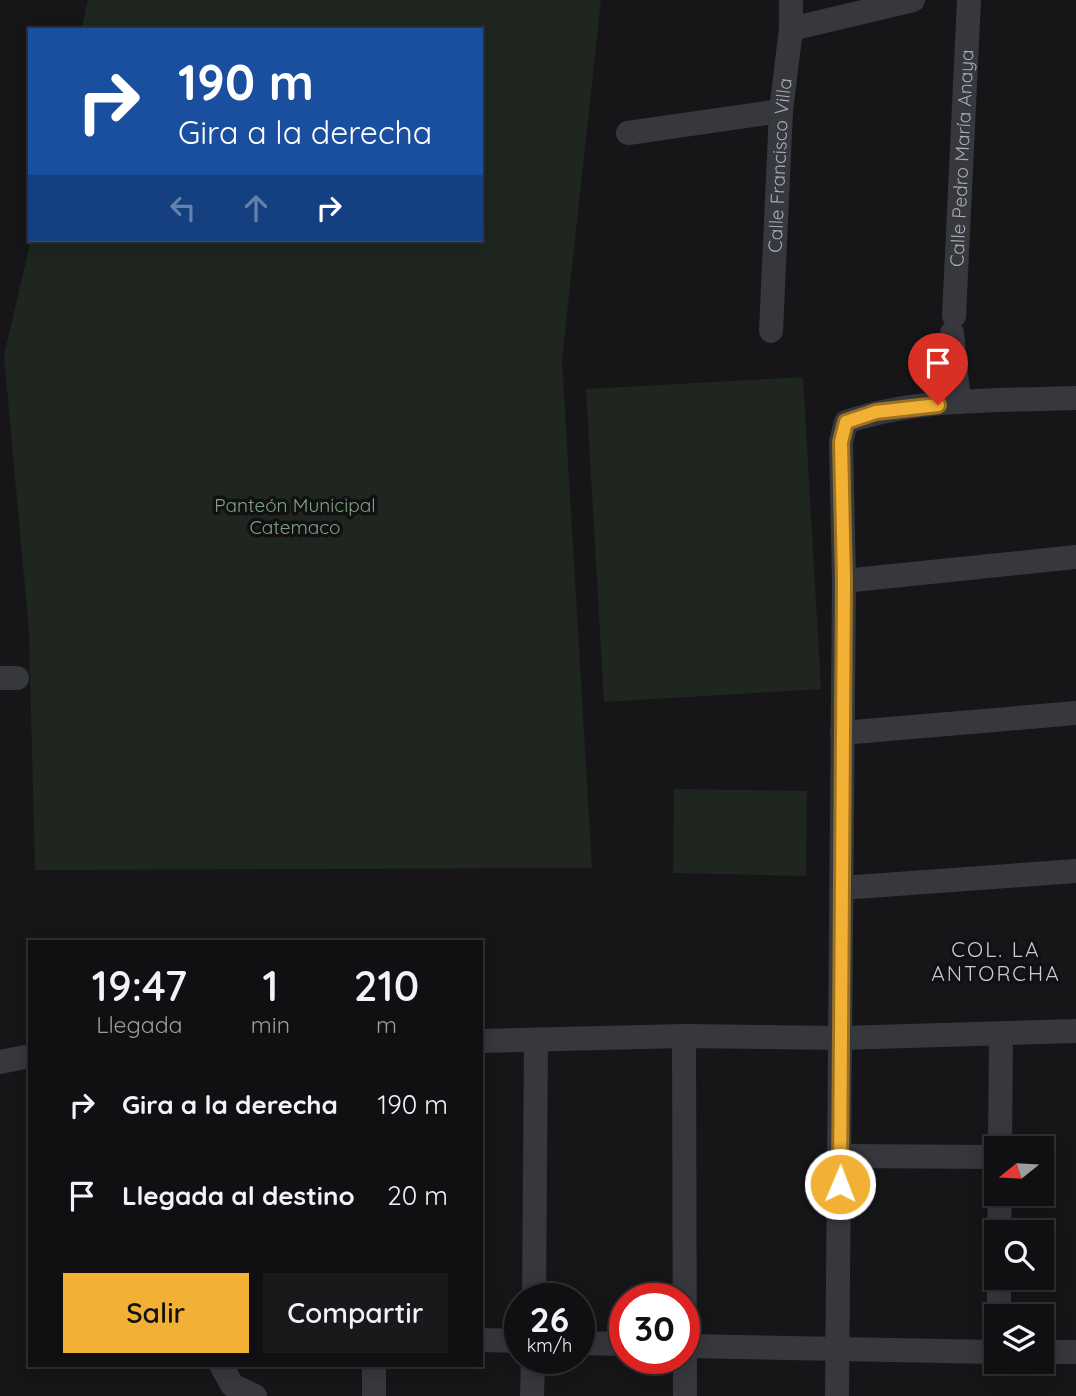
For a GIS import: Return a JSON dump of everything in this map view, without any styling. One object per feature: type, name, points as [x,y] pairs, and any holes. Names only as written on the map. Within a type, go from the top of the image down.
[{"type":"street","name":"Calle Francisco Villa","points":[[771,331],[781,111],[791,29],[791,0]]},
{"type":"street","points":[[791,29],[914,0]]},
{"type":"street","name":"Calle Pedro María Anaya","points":[[959,402],[953,325],[969,0]]},
{"type":"street","points":[[628,133],[781,111]]},
{"type":"street","points":[[837,1396],[844,581],[841,442],[846,422],[876,412],[959,402],[1076,398]]},
{"type":"street","points":[[844,581],[1076,557]]},
{"type":"street","points":[[842,733],[1076,713]]},
{"type":"street","points":[[842,888],[1076,870]]},
{"type":"street","points":[[483,1041],[684,1036],[840,1038],[1076,1031]]},
{"type":"street","points":[[1000,1136],[1001,1034]]},
{"type":"street","points":[[684,1036],[684,1283]]},
{"type":"street","points":[[534,1283],[536,1041]]},
{"type":"street","points":[[0,1062],[28,1055]]},
{"type":"street","points":[[840,1156],[984,1157]]},
{"type":"street","points":[[483,1340],[504,1341]]},
{"type":"street","points":[[700,1346],[984,1352]]},
{"type":"street","points":[[1054,1352],[1076,1352]]},
{"type":"street","points":[[222,1367],[232,1385],[255,1396]]},
{"type":"street","points":[[374,1367],[374,1396]]},
{"type":"street","points":[[533,1374],[533,1396]]},
{"type":"street","points":[[685,1374],[685,1396]]},
{"type":"green space","name":"Panteón Municipal Catemaco","points":[[88,0],[601,0],[562,360],[592,868],[35,870],[29,632],[4,355],[31,242],[483,242],[483,28],[81,28]]},
{"type":"green space","points":[[803,377],[821,689],[604,702],[586,389]]},
{"type":"green space","points":[[674,789],[807,791],[806,876],[673,873]]},
{"type":"district","name":"COL. LA ANTORCHA","points":[[996,962]]},
{"type":"route","points":[[840,1184],[844,581],[841,442],[846,422],[876,412],[938,405]]}]
